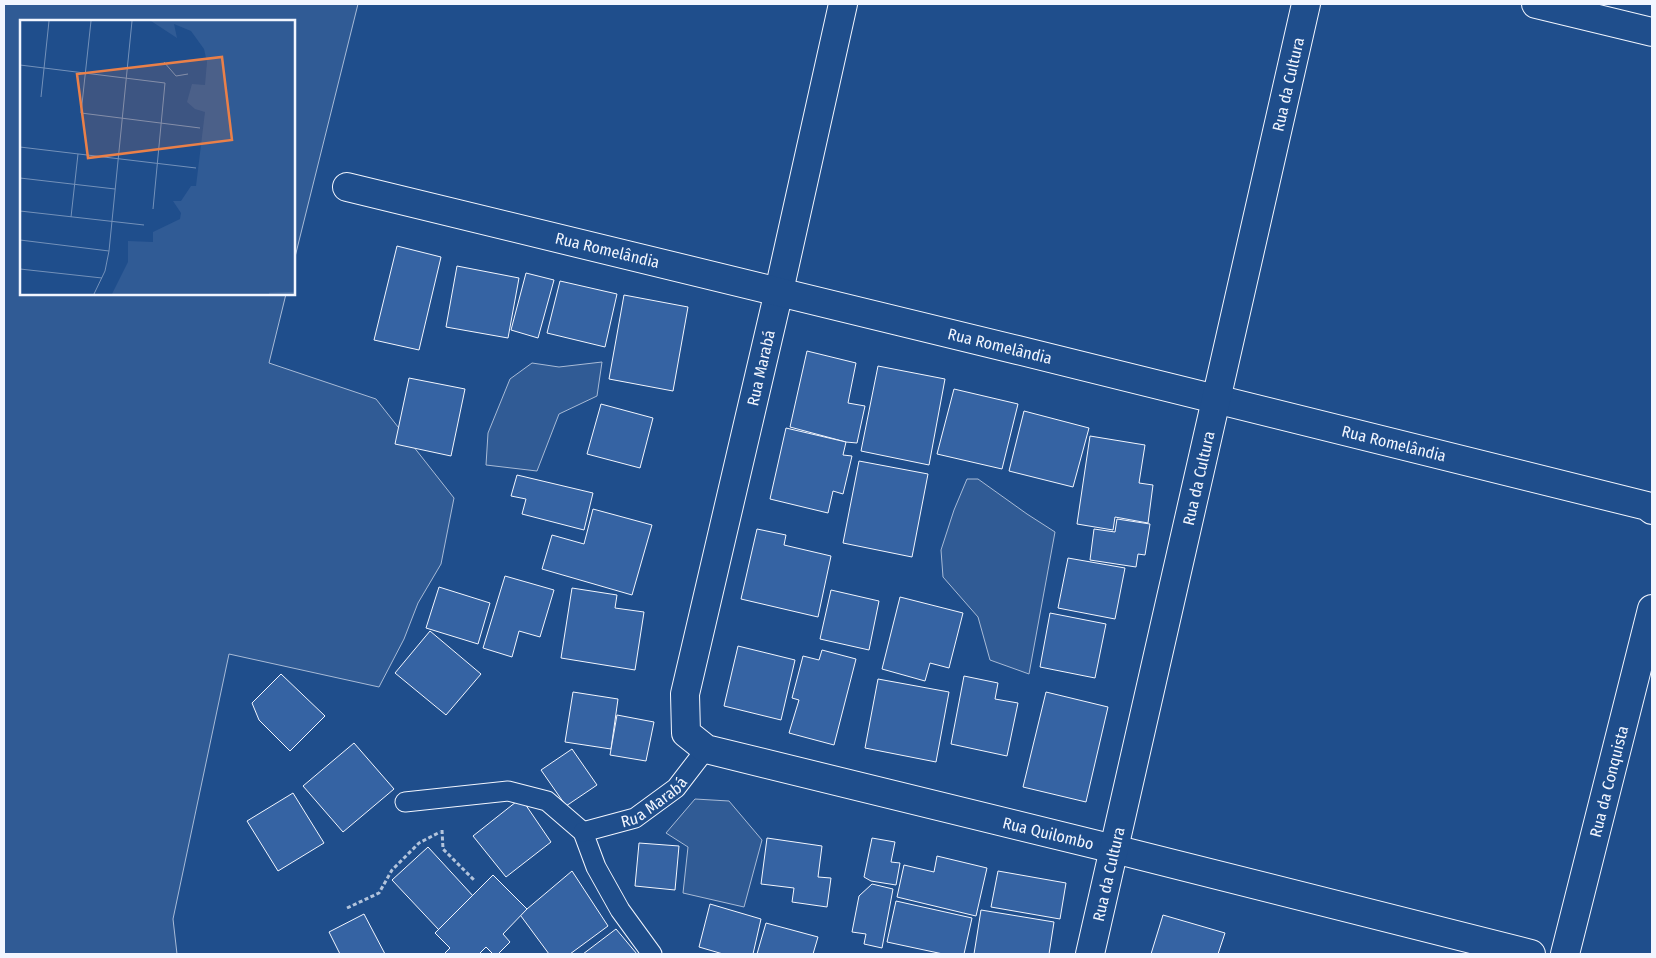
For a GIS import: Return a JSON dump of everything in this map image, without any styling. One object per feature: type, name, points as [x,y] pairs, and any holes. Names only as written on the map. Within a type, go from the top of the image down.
[{"type":"street","name":"Rua Marabá","points":[[696,741],[685,694],[843,4]]},
{"type":"street","name":"Rua da Cultura","points":[[1090,954],[1306,4]]},
{"type":"street","points":[[1536,4],[1652,32]]},
{"type":"street","name":"Rua Romelândia","points":[[347,187],[779,290],[1647,506],[1652,510]]},
{"type":"street","name":"Rua da Conquista","points":[[1565,954],[1652,609]]},
{"type":"street","name":"Rua Quilombo","points":[[696,741],[1531,954]]},
{"type":"lane","name":"Rua Marabá","points":[[583,832],[636,818],[676,788],[696,741]]},
{"type":"lane","points":[[405,802],[508,791],[547,801],[583,832],[600,876],[620,910],[652,954]]},
{"type":"path","points":[[446,797],[442,830],[443,849],[475,880]]},
{"type":"path","points":[[346,908],[379,893],[392,870],[420,843],[442,830]]},
{"type":"shaded area","points":[[4,4],[358,4],[295,257],[295,20],[20,20],[20,295],[286,295],[269,363],[376,399],[454,498],[441,564],[418,603],[404,639],[379,687],[229,654],[173,919],[177,954],[4,954]]},
{"type":"shaded area","points":[[602,362],[597,396],[559,414],[537,471],[486,465],[488,433],[510,379],[532,363],[559,367]]},
{"type":"shaded area","points":[[967,479],[978,479],[1055,532],[1029,674],[990,660],[978,617],[943,577],[941,550],[954,510]]},
{"type":"shaded area","points":[[695,799],[729,801],[762,840],[744,907],[683,893],[688,847],[666,833]]},
{"type":"building","points":[[397,246],[441,257],[419,350],[374,340]]},
{"type":"building","points":[[457,266],[519,278],[508,338],[446,327]]},
{"type":"building","points":[[526,273],[554,280],[538,338],[511,330]]},
{"type":"building","points":[[560,281],[617,294],[605,347],[547,333]]},
{"type":"building","points":[[624,295],[688,307],[673,391],[609,379]]},
{"type":"building","points":[[807,351],[856,363],[848,403],[865,406],[857,443],[846,442],[790,427]]},
{"type":"building","points":[[878,366],[945,379],[929,465],[861,451]]},
{"type":"building","points":[[409,378],[465,389],[451,456],[395,444]]},
{"type":"building","points":[[954,389],[1018,404],[1002,469],[937,454]]},
{"type":"building","points":[[601,404],[653,418],[640,468],[587,454]]},
{"type":"building","points":[[1024,411],[1089,428],[1073,487],[1009,471]]},
{"type":"building","points":[[786,428],[846,442],[843,455],[852,456],[843,494],[833,491],[828,513],[770,499]]},
{"type":"building","points":[[1090,436],[1145,445],[1139,483],[1153,485],[1148,523],[1115,517],[1113,530],[1077,524]]},
{"type":"building","points":[[859,461],[928,474],[912,557],[843,543]]},
{"type":"building","points":[[517,475],[593,493],[584,530],[522,514],[526,499],[511,496]]},
{"type":"building","points":[[593,509],[652,525],[632,595],[542,569],[552,535],[584,544]]},
{"type":"building","points":[[1117,519],[1150,524],[1145,555],[1138,554],[1136,567],[1090,560],[1094,529],[1115,532]]},
{"type":"building","points":[[757,529],[786,535],[784,545],[831,556],[818,617],[741,599]]},
{"type":"building","points":[[1068,558],[1125,568],[1115,619],[1058,608]]},
{"type":"building","points":[[505,576],[554,590],[540,637],[519,631],[512,657],[483,648]]},
{"type":"building","points":[[439,587],[490,603],[478,644],[426,628]]},
{"type":"building","points":[[572,588],[617,595],[615,608],[644,612],[635,670],[561,658]]},
{"type":"building","points":[[831,590],[879,601],[869,650],[820,639]]},
{"type":"building","points":[[900,597],[963,613],[949,668],[930,663],[925,681],[882,669]]},
{"type":"building","points":[[1050,613],[1106,624],[1095,678],[1040,667]]},
{"type":"building","points":[[430,631],[481,674],[446,715],[395,673]]},
{"type":"building","points":[[738,646],[795,660],[781,720],[724,706]]},
{"type":"building","points":[[822,650],[856,659],[834,745],[789,733],[799,700],[792,698],[803,656],[819,660]]},
{"type":"building","points":[[281,674],[325,716],[290,751],[259,720],[252,703]]},
{"type":"building","points":[[964,676],[998,683],[995,699],[1018,703],[1007,756],[951,744]]},
{"type":"building","points":[[878,679],[949,692],[936,762],[865,748]]},
{"type":"building","points":[[573,692],[618,699],[611,749],[565,742]]},
{"type":"building","points":[[1046,692],[1108,707],[1086,802],[1023,787]]},
{"type":"building","points":[[617,715],[654,722],[646,761],[610,755]]},
{"type":"building","points":[[354,743],[394,789],[343,832],[303,786]]},
{"type":"building","points":[[572,749],[597,785],[566,806],[541,770]]},
{"type":"building","points":[[293,793],[324,843],[278,871],[247,821]]},
{"type":"building","points":[[521,798],[551,842],[506,877],[473,836]]},
{"type":"building","points":[[767,838],[822,846],[818,877],[831,878],[827,907],[792,902],[794,888],[761,884]]},
{"type":"building","points":[[872,838],[895,842],[891,862],[900,863],[896,885],[871,881],[864,877]]},
{"type":"building","points":[[639,843],[679,846],[675,890],[635,886]]},
{"type":"building","points":[[428,847],[474,897],[439,930],[392,880]]},
{"type":"building","points":[[937,856],[987,868],[976,916],[897,897],[904,865],[934,872]]},
{"type":"building","points":[[572,871],[608,926],[570,954],[549,954],[518,912],[527,909]]},
{"type":"building","points":[[998,871],[1066,883],[1060,919],[991,907]]},
{"type":"building","points":[[493,875],[527,909],[503,934],[510,942],[498,954],[493,954],[486,947],[479,954],[444,954],[450,948],[435,933]]},
{"type":"building","points":[[872,884],[893,889],[882,948],[864,944],[866,934],[852,932],[859,896]]},
{"type":"building","points":[[896,901],[972,918],[964,954],[943,954],[887,942]]},
{"type":"building","points":[[710,904],[761,919],[753,954],[723,954],[699,947]]},
{"type":"building","points":[[981,910],[1054,922],[1049,954],[974,954]]},
{"type":"building","points":[[364,914],[385,954],[340,954],[329,932]]},
{"type":"building","points":[[1163,915],[1225,933],[1218,954],[1151,954]]},
{"type":"building","points":[[766,923],[818,937],[813,954],[757,954]]},
{"type":"building","points":[[616,929],[637,954],[583,954]]}]
